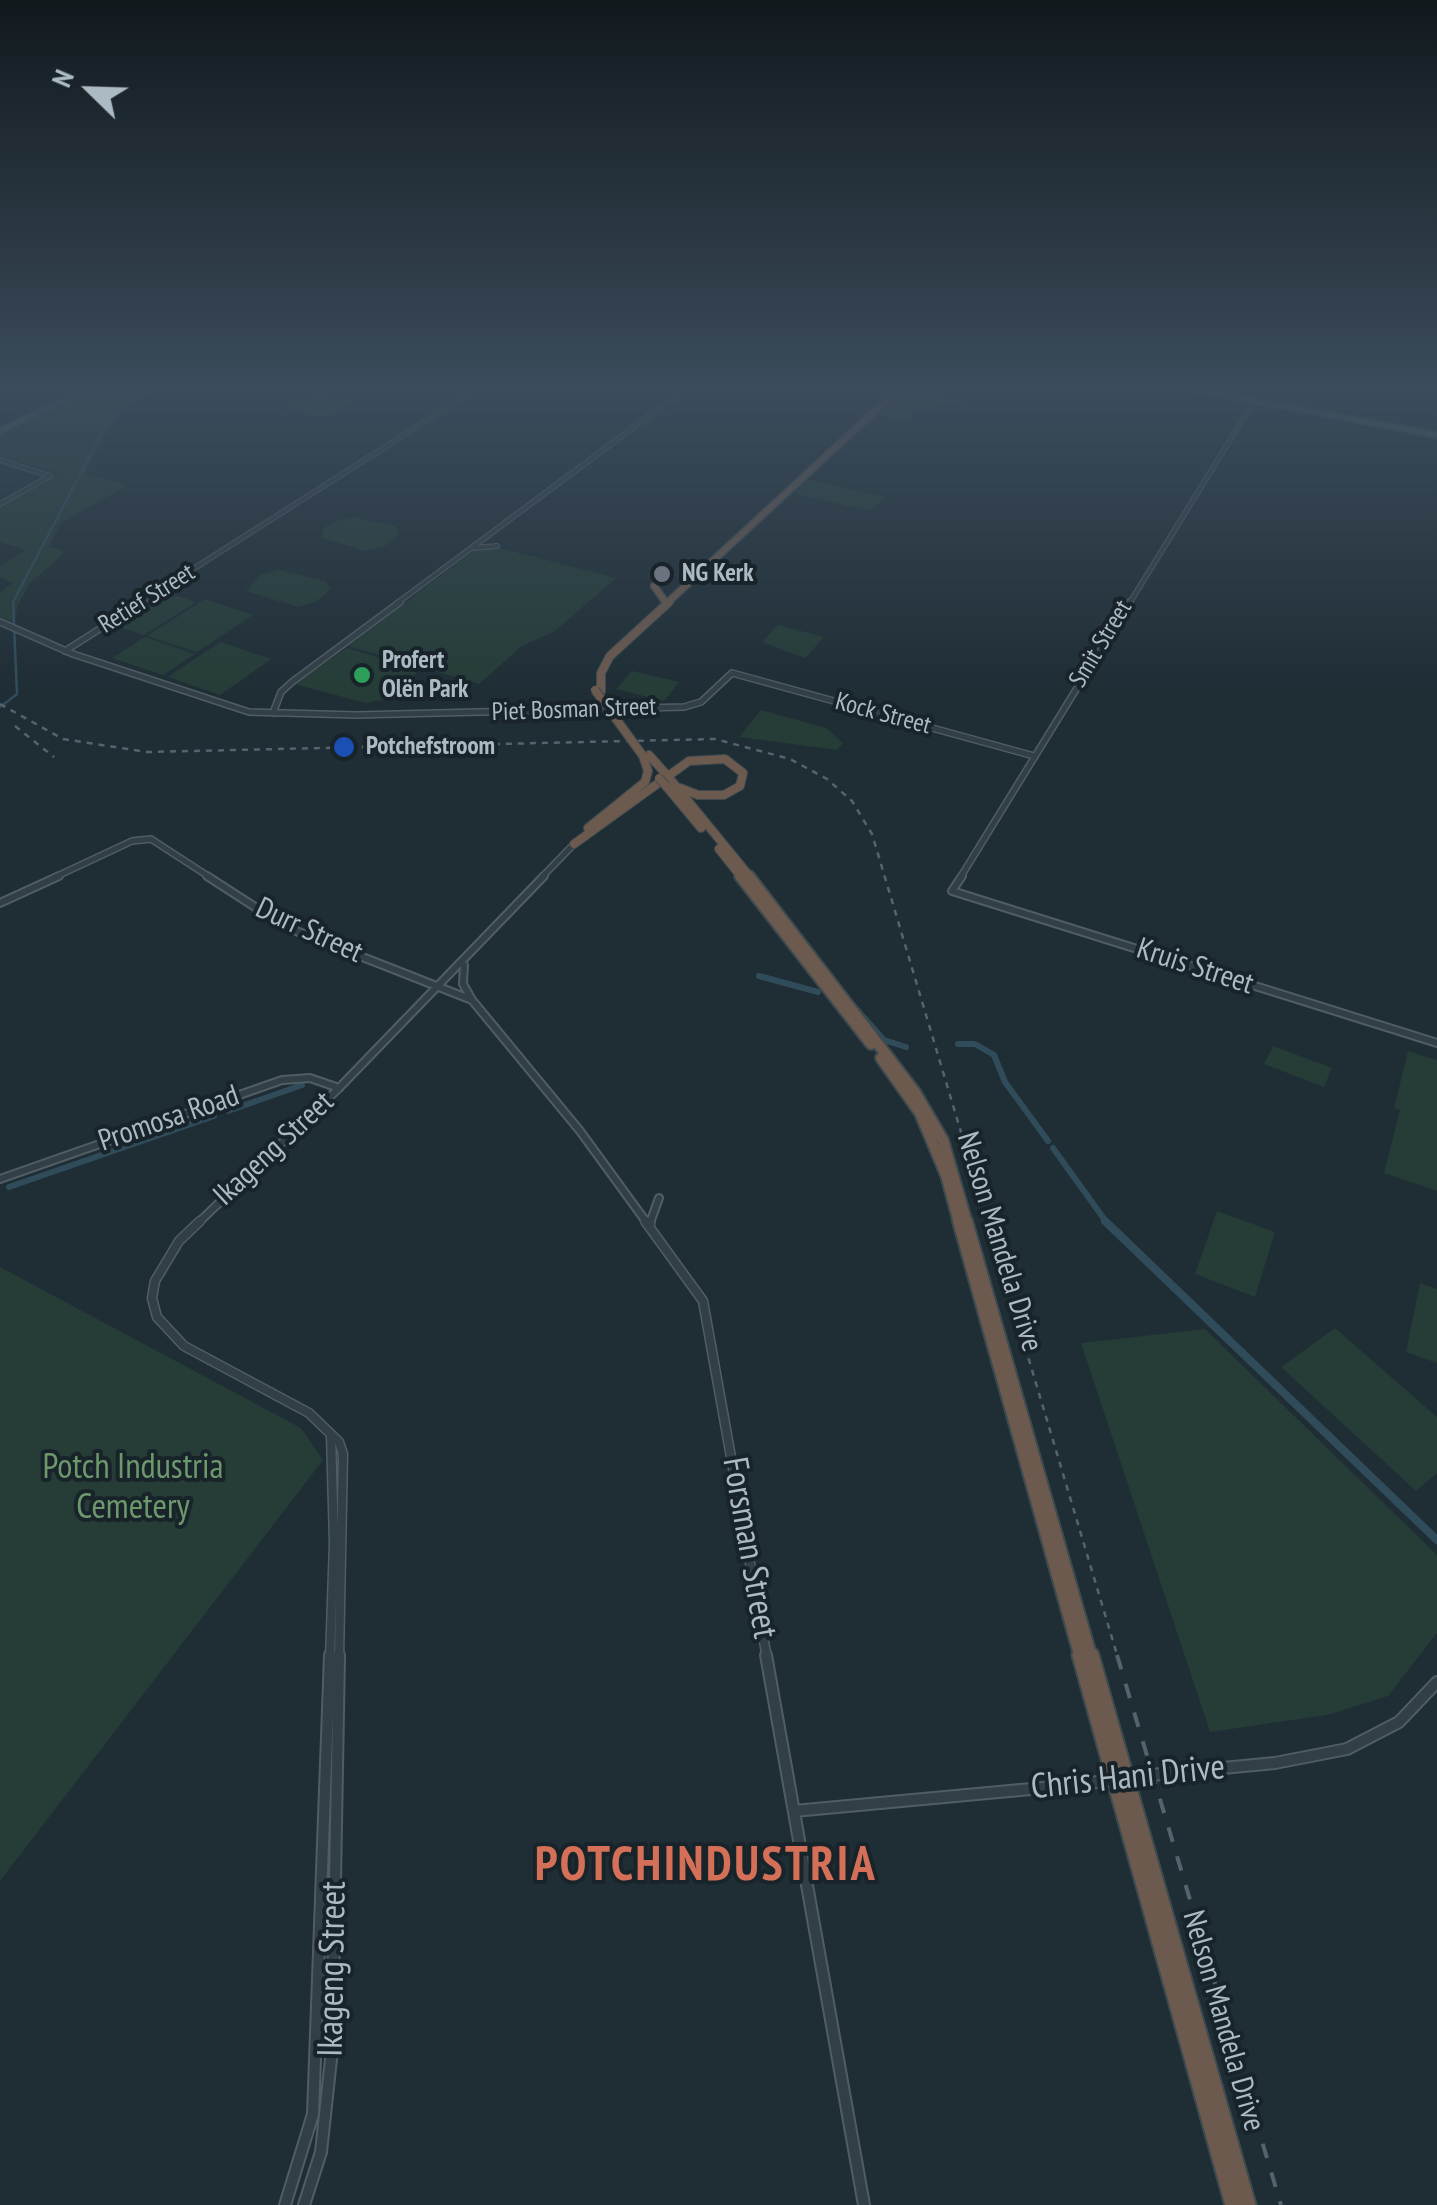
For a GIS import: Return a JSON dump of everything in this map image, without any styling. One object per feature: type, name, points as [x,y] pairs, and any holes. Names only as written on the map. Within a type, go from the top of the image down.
[{"type":"highway","points":[[598,690],[595,675],[602,658],[786,489]]},
{"type":"highway","points":[[598,690],[610,656],[789,489]]},
{"type":"highway","points":[[654,586],[663,592],[664,600]]},
{"type":"highway","name":"Nelson Mandela Drive","points":[[598,690],[646,756],[803,941],[915,1092],[943,1140],[1248,2205]]},
{"type":"highway","points":[[574,844],[645,782],[646,756]]},
{"type":"highway","points":[[574,844],[689,761],[725,759],[737,764],[744,778],[736,790],[712,797],[692,794],[666,779]]},
{"type":"highway","name":"Nelson Mandela Drive","points":[[666,779],[779,938],[882,1060],[936,1144],[1233,2205]]},
{"type":"street","points":[[0,504],[27,489]]},
{"type":"street","name":"Retief Street","points":[[65,651],[324,489]]},
{"type":"street","points":[[273,713],[287,686],[551,489]]},
{"type":"street","name":"Smit Street","points":[[952,890],[1199,489]]},
{"type":"street","points":[[304,502],[319,500]]},
{"type":"street","points":[[468,550],[497,546]]},
{"type":"street","name":"Piet Bosman Street","points":[[0,622],[65,651],[231,708],[273,713],[356,716],[684,707],[700,702],[732,673]]},
{"type":"street","name":"Kock Street","points":[[732,673],[1034,756]]},
{"type":"street","name":"Durr Street","points":[[0,903],[132,841],[162,843],[286,927],[440,987]]},
{"type":"street","name":"Ikageng Street","points":[[304,2205],[320,2152],[330,2080],[346,1476],[341,1448],[330,1434],[298,1406],[184,1346],[157,1317],[152,1298],[160,1271],[179,1241],[340,1088],[574,844]]},
{"type":"street","name":"Kruis Street","points":[[952,890],[1437,1044]]},
{"type":"street","points":[[466,959],[462,979],[472,1000]]},
{"type":"street","name":"Forsman Street","points":[[440,987],[472,1000],[580,1131],[708,1312],[864,2205]]},
{"type":"street","name":"Promosa Road","points":[[0,1178],[282,1080],[302,1076],[340,1088]]},
{"type":"street","points":[[651,1233],[650,1213],[659,1198]]},
{"type":"street","name":"Ikageng Street","points":[[285,2205],[313,2114],[334,1543],[330,1434]]},
{"type":"street","name":"Chris Hani Drive","points":[[794,1811],[1275,1764],[1347,1749],[1399,1722],[1437,1682]]},
{"type":"street","points":[[321,1910],[334,1908]]},
{"type":"green space","points":[[31,489],[122,489],[61,523],[49,546],[65,552],[29,584],[17,607],[15,623],[0,617],[0,592],[13,583],[0,577],[0,566],[26,550],[0,542],[0,506]]},
{"type":"green space","points":[[799,489],[849,489],[885,497],[871,511],[795,494]]},
{"type":"green space","points":[[354,517],[395,526],[398,535],[385,546],[366,551],[322,538],[324,528]]},
{"type":"green space","points":[[483,544],[616,578],[555,631],[522,646],[479,684],[348,646]]},
{"type":"green space","points":[[279,570],[325,581],[331,589],[317,601],[298,607],[246,591],[260,575]]},
{"type":"green space","points":[[168,593],[196,602],[144,635],[116,626]]},
{"type":"green space","points":[[205,599],[253,615],[197,652],[147,636]]},
{"type":"green space","points":[[778,625],[824,637],[805,658],[762,642]]},
{"type":"green space","points":[[145,637],[195,654],[163,675],[112,658]]},
{"type":"green space","points":[[220,642],[271,659],[220,695],[168,677]]},
{"type":"green space","name":"Profert Olën Park","points":[[347,648],[416,669],[417,673],[387,699],[365,703],[295,684]]},
{"type":"green space","points":[[632,671],[679,682],[664,701],[616,689]]},
{"type":"green space","points":[[761,710],[826,728],[843,743],[837,750],[739,737]]},
{"type":"green space","points":[[1273,1046],[1332,1068],[1324,1087],[1264,1064]]},
{"type":"green space","points":[[1408,1051],[1437,1060],[1437,1191],[1384,1173],[1400,1110],[1394,1108]]},
{"type":"green space","points":[[1217,1211],[1275,1232],[1255,1297],[1195,1274]]},
{"type":"green space","name":"Potch Industria Cemetery","points":[[0,1267],[301,1428],[323,1460],[0,1881]]},
{"type":"green space","points":[[1420,1283],[1437,1289],[1437,1363],[1406,1352]]},
{"type":"green space","points":[[1335,1328],[1437,1417],[1437,1473],[1416,1491],[1281,1367]]},
{"type":"green space","points":[[1205,1329],[1437,1555],[1437,1633],[1388,1696],[1327,1715],[1210,1732],[1081,1343]]},
{"type":"waterway","points":[[0,707],[17,694],[13,602],[72,489]]},
{"type":"waterway","points":[[759,976],[818,992]]},
{"type":"waterway","points":[[852,1004],[884,1040],[906,1047]]},
{"type":"waterway","points":[[958,1044],[975,1044],[994,1055],[1005,1082],[1048,1141]]},
{"type":"waterway","points":[[228,1111],[302,1085]]},
{"type":"waterway","points":[[9,1187],[214,1116]]},
{"type":"waterway","points":[[1053,1148],[1107,1223]]},
{"type":"waterway","points":[[1107,1223],[1437,1540]]},
{"type":"railway","points":[[0,704],[63,739],[147,752],[715,739],[790,759],[827,779],[852,801],[872,834],[1118,1658]]},
{"type":"railway","points":[[15,726],[54,757]]},
{"type":"railway","points":[[1117,1655],[1281,2205]]},
{"type":"place","name":"NG Kerk","points":[[662,574]]},
{"type":"place","name":"Profert Olën Park","points":[[362,675]]},
{"type":"place","name":"Potchefstroom","points":[[344,747]]},
{"type":"district","name":"POTCHINDUSTRIA","points":[[706,1866]]}]
